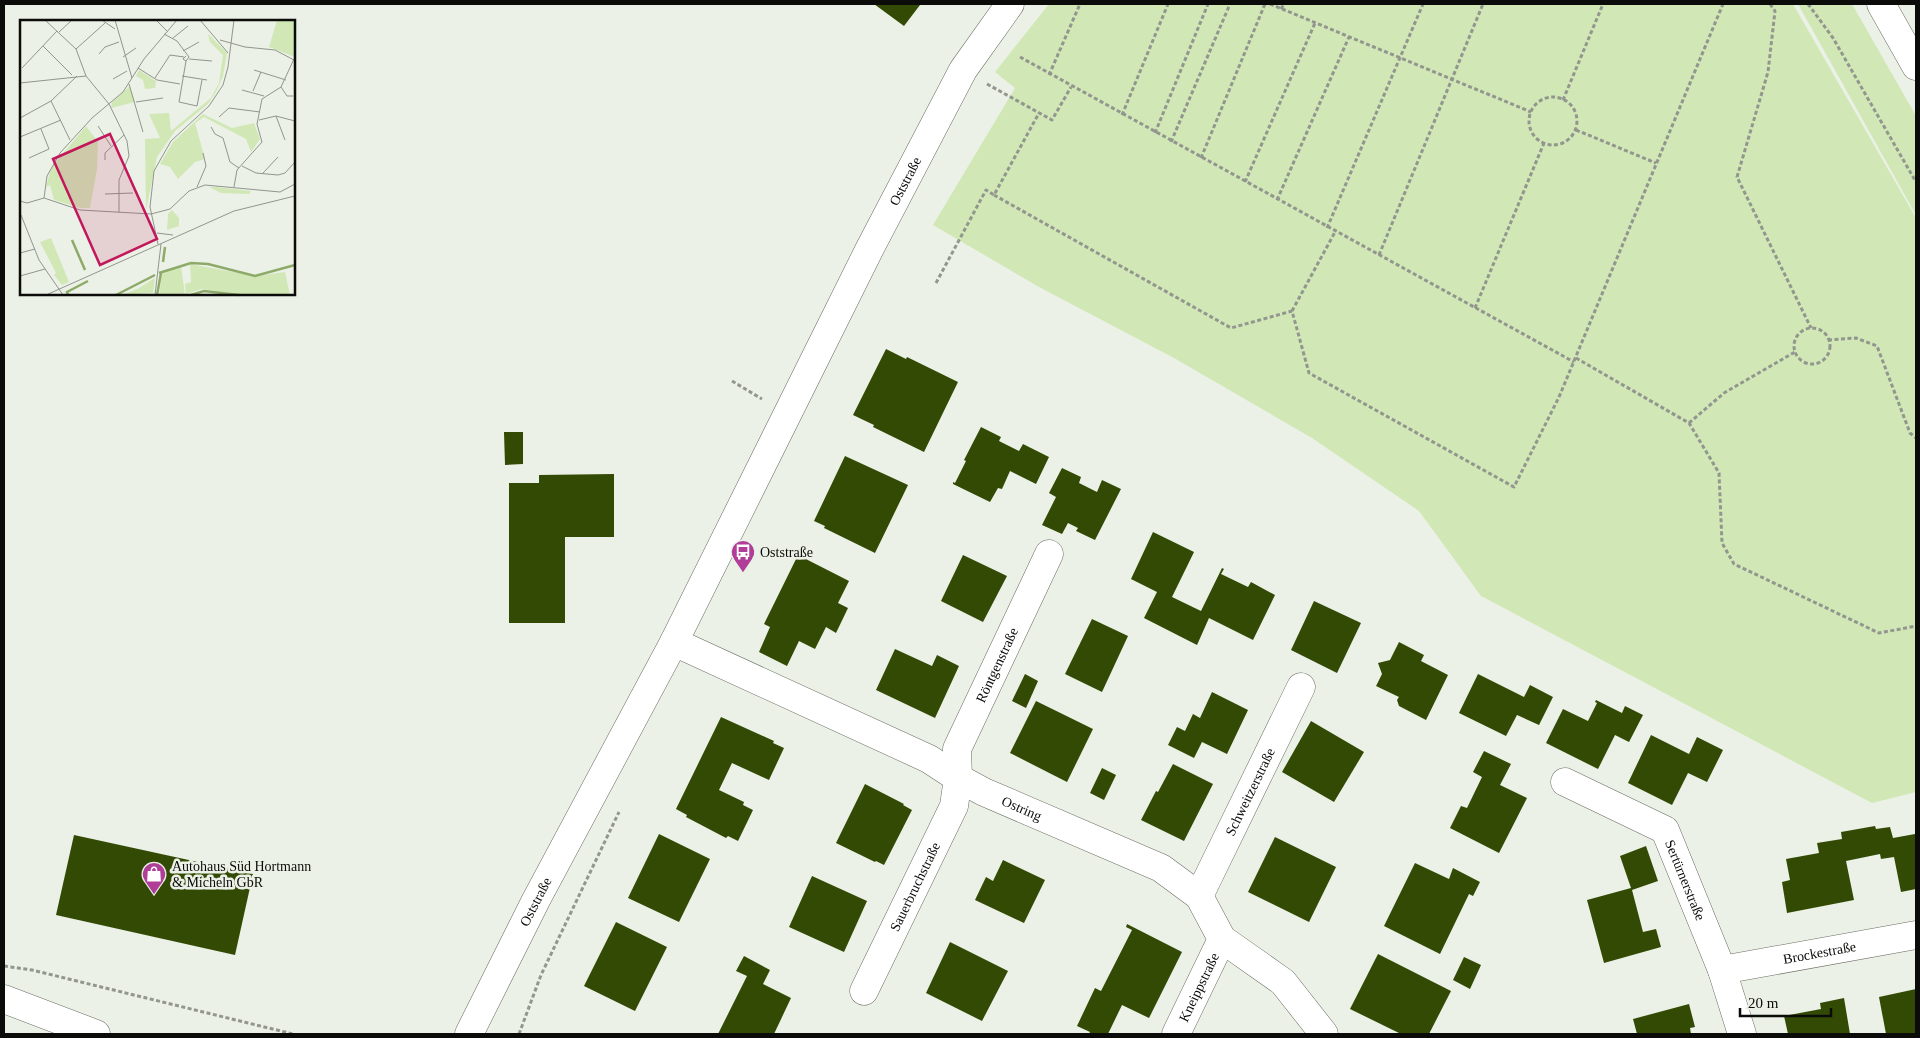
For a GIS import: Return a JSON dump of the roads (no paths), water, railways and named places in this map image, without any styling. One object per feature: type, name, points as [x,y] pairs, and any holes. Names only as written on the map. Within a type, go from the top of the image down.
[{"type":"street","name":"Oststraße","points":[[469,1034],[536,900],[674,642],[869,250],[963,70],[1010,4]]},
{"type":"street","points":[[1881,4],[1916,66]]},
{"type":"street","name":"Röntgenstraße","points":[[958,778],[957,749],[1048,554]]},
{"type":"street","name":"Ostring","points":[[674,642],[929,759],[958,778],[993,796],[1161,868],[1199,896],[1222,939],[1283,982],[1324,1034]]},
{"type":"street","name":"Schweitzerstraße","points":[[1199,896],[1301,687]]},
{"type":"street","name":"Sauerbruchstraße","points":[[864,991],[954,806],[958,778]]},
{"type":"street","name":"Sertürnerstraße","points":[[1565,782],[1665,830],[1722,970],[1742,1034]]},
{"type":"street","name":"Brockestraße","points":[[1722,970],[1916,935]]},
{"type":"street","name":"Kneippstraße","points":[[1176,1034],[1222,939]]},
{"type":"street","points":[[4,999],[96,1034]]},
{"type":"place","name":"Oststraße","points":[[743,573]]},
{"type":"place","name":"Autohaus Süd Hortmann & Micheln GbR","points":[[154,895]]}]
